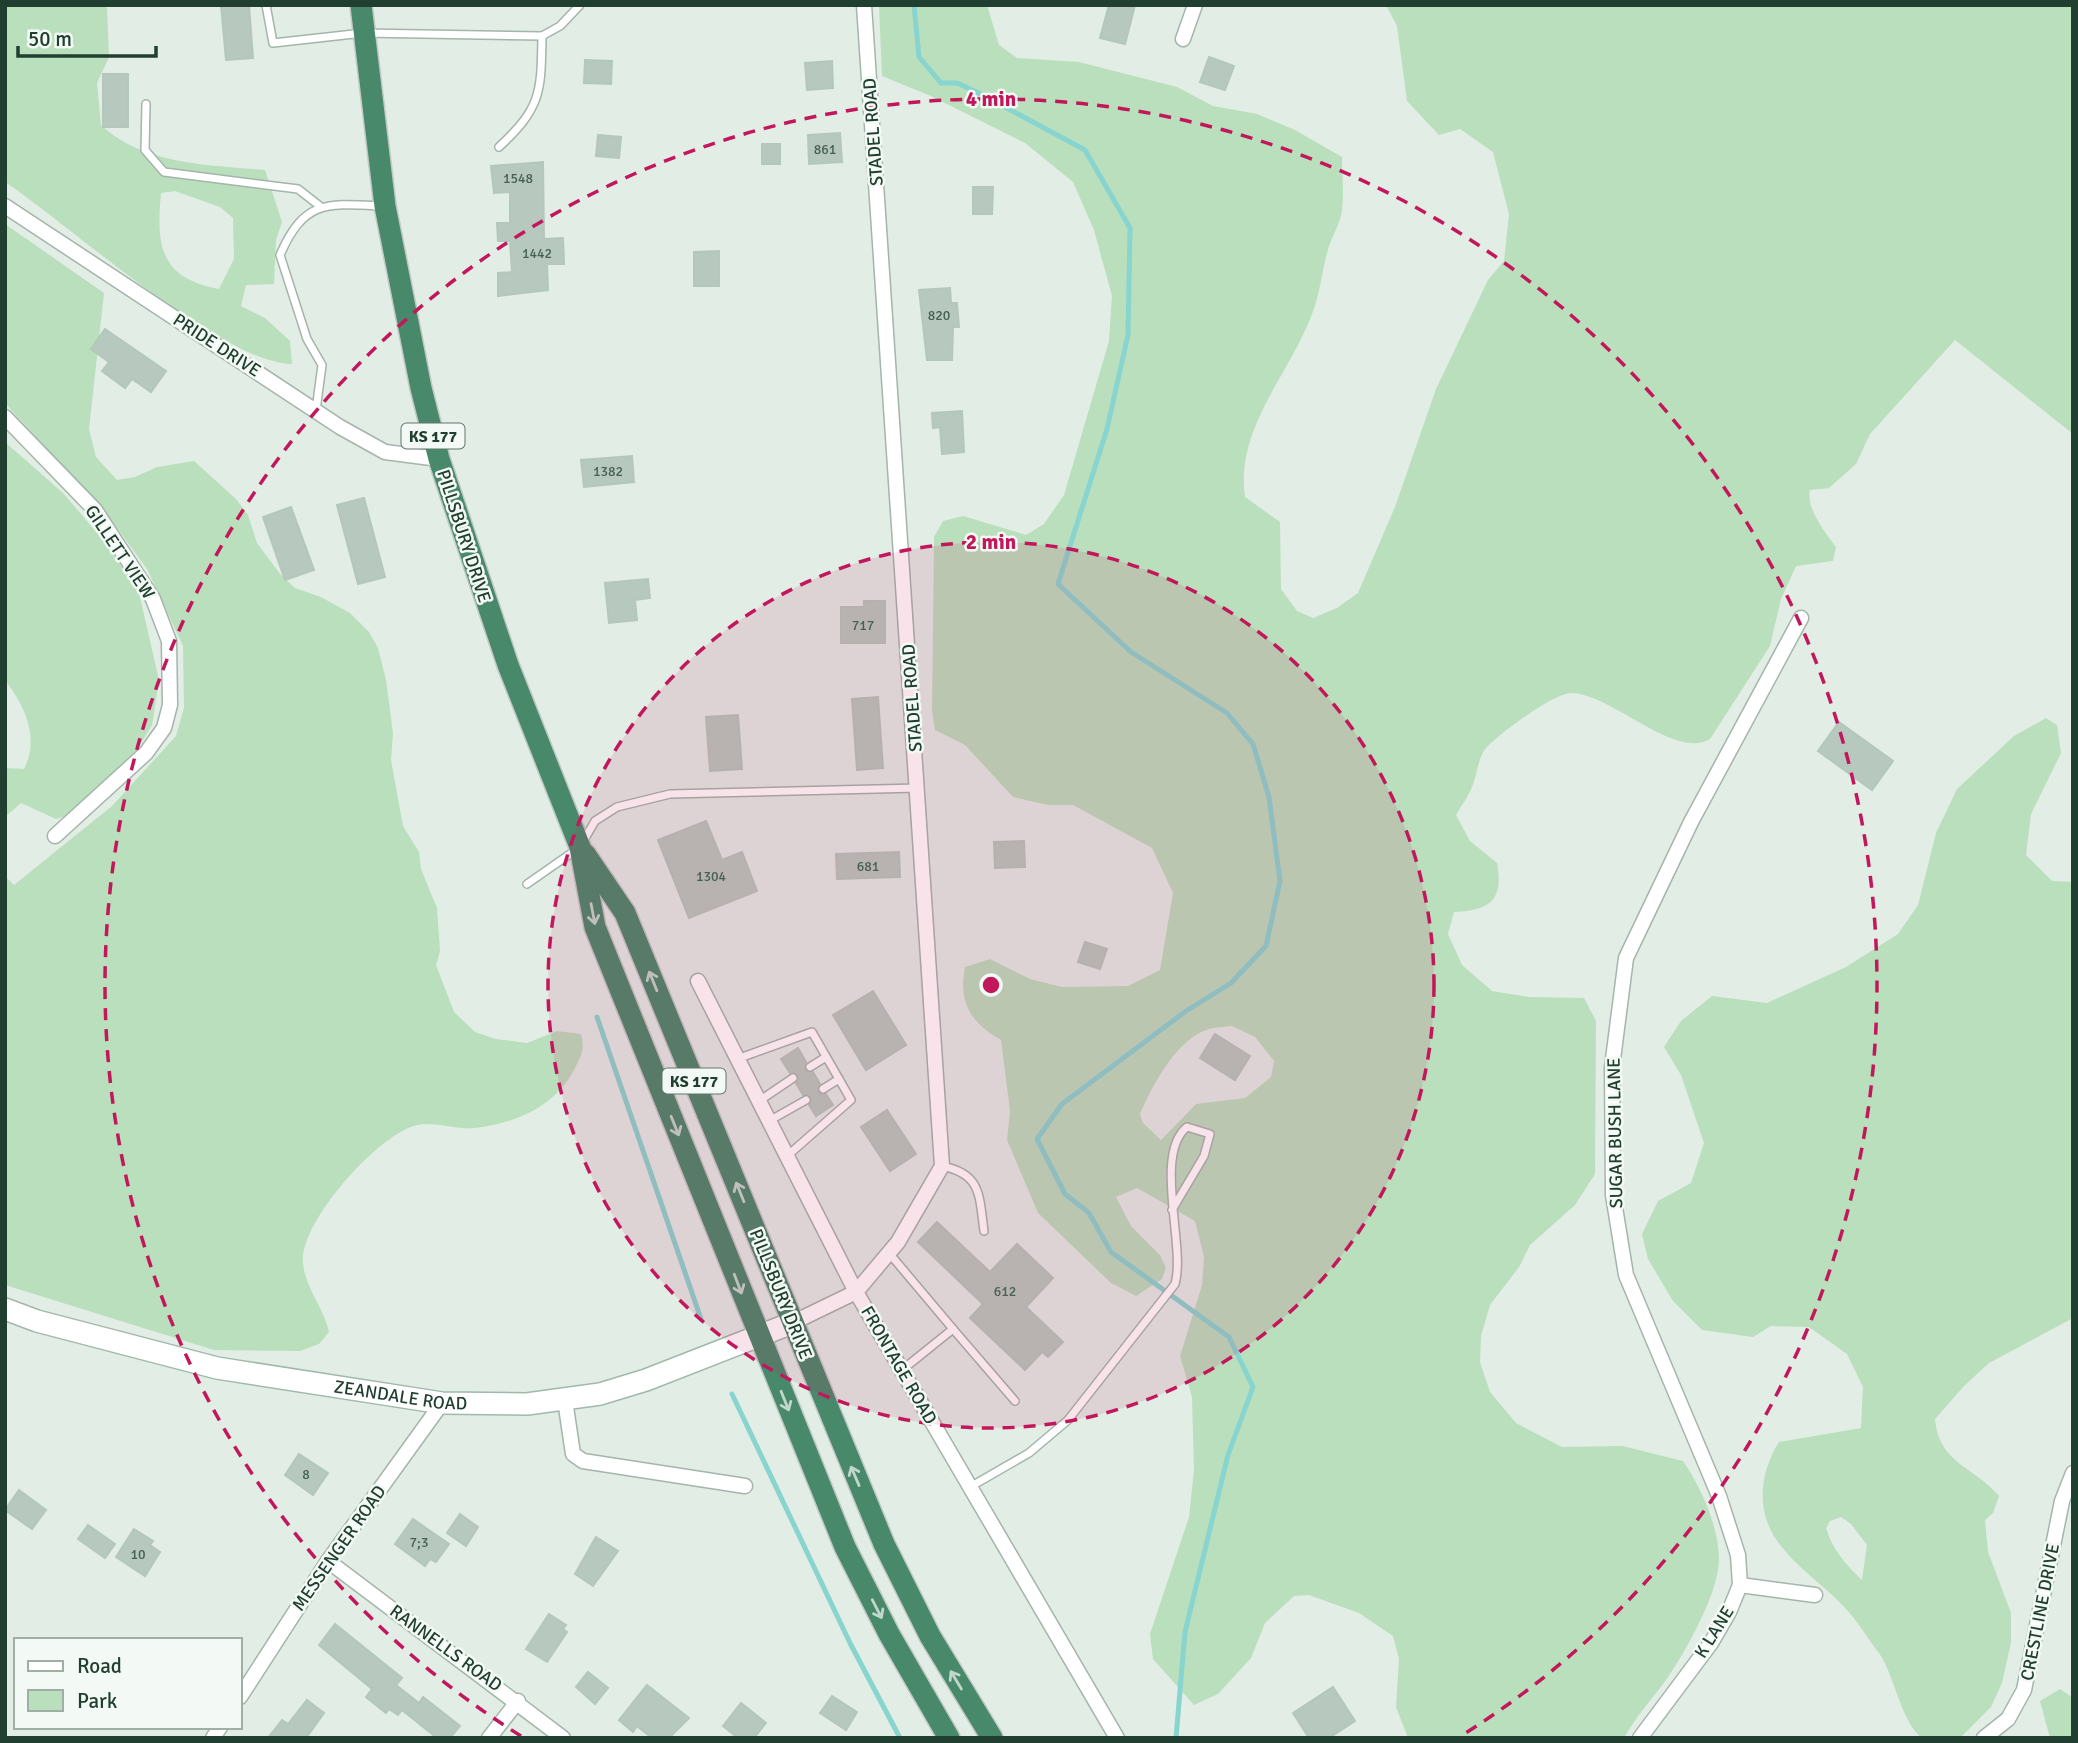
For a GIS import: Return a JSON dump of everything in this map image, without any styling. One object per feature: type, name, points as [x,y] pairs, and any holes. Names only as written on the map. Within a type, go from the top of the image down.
[{"type":"highway","name":"PILLSBURY DRIVE","points":[[360,5],[385,206],[421,388],[439,459],[508,665],[579,847],[595,927],[845,1548],[889,1634],[949,1738]]},
{"type":"highway","name":"PILLSBURY DRIVE","points":[[579,847],[625,913],[884,1544],[930,1636],[992,1738]]},
{"type":"main road","name":"ZEANDALE ROAD","points":[[5,1309],[37,1321],[217,1368],[442,1403],[527,1404],[565,1400],[646,1381],[792,1323]]},
{"type":"street","name":"STADEL ROAD","points":[[864,5],[942,1166]]},
{"type":"street","points":[[1183,39],[1195,5]]},
{"type":"street","name":"PRIDE DRIVE","points":[[5,206],[316,410],[385,452],[439,459]]},
{"type":"street","name":"GILLETT VIEW","points":[[5,417],[95,510],[153,599],[169,641],[170,705],[164,729],[146,753],[55,836]]},
{"type":"street","name":"SUGAR BUSH LANE","points":[[1740,1585],[1738,1555],[1719,1496],[1626,1275],[1613,1195],[1612,1067],[1626,958],[1691,822],[1801,618]]},
{"type":"street","name":"FRONTAGE ROAD","points":[[698,981],[856,1292],[1117,1738]]},
{"type":"street","points":[[792,1323],[856,1292],[889,1253],[942,1166]]},
{"type":"street","points":[[565,1400],[573,1454],[583,1461],[746,1486]]},
{"type":"street","name":"MESSENGER ROAD","points":[[242,1694],[328,1561],[442,1403]]},
{"type":"street","name":"CRESTLINE DRIVE","points":[[1984,1738],[2008,1719],[2024,1690],[2062,1501],[2073,1473]]},
{"type":"street","name":"RANNELLS ROAD","points":[[328,1561],[518,1701],[563,1738]]},
{"type":"street","name":"K LANE","points":[[1640,1738],[1711,1643],[1729,1612],[1740,1585],[1815,1595]]},
{"type":"street","points":[[489,1738],[518,1701]]},
{"type":"lane","points":[[266,5],[272,43],[363,33],[542,36],[560,26],[580,5]]},
{"type":"lane","points":[[499,147],[526,122],[541,88],[542,36]]},
{"type":"lane","points":[[146,104],[145,150],[163,172],[298,189],[321,207]]},
{"type":"lane","points":[[316,410],[321,365],[307,338],[280,255],[299,220],[321,207],[385,206]]},
{"type":"lane","points":[[527,884],[579,847],[596,821],[617,807],[670,794],[918,788]]},
{"type":"lane","points":[[737,1059],[812,1032],[851,1100],[787,1156]]},
{"type":"lane","points":[[810,1068],[826,1057]]},
{"type":"lane","points":[[759,1101],[793,1078]]},
{"type":"lane","points":[[823,1089],[839,1079]]},
{"type":"lane","points":[[769,1121],[806,1100]]},
{"type":"lane","points":[[970,1487],[1029,1453],[1068,1420],[1175,1284],[1178,1272],[1172,1210],[1172,1175],[1181,1132],[1187,1127],[1202,1130],[1210,1134],[1204,1156],[1172,1210]]},
{"type":"lane","points":[[942,1166],[962,1170],[978,1187],[984,1231]]},
{"type":"lane","points":[[889,1253],[1014,1401]]},
{"type":"lane","points":[[902,1370],[953,1329]]},
{"type":"green space","points":[[5,5],[102,5],[107,8],[109,57],[97,83],[101,125],[137,148],[178,161],[265,170],[282,222],[276,240],[274,284],[246,285],[241,306],[265,318],[290,341],[292,364],[262,358],[226,341],[187,317],[5,182]],"holes":[[[175,191],[220,207],[233,218],[234,259],[219,289],[184,277],[173,268],[166,257],[160,229],[161,193]]]},
{"type":"green space","points":[[879,5],[987,5],[999,45],[1017,58],[1079,62],[1177,87],[1213,106],[1257,114],[1295,130],[1342,157],[1342,211],[1329,246],[1315,305],[1256,425],[1244,472],[1245,497],[1280,522],[1281,589],[1297,611],[1313,618],[1337,608],[1358,593],[1395,507],[1436,389],[1488,280],[1504,261],[1509,214],[1493,152],[1460,129],[1439,135],[1407,101],[1397,26],[1386,5],[2073,5],[2073,434],[1955,340],[1870,434],[1856,464],[1829,488],[1810,490],[1814,512],[1836,547],[1833,561],[1796,566],[1781,599],[1770,646],[1710,739],[1695,743],[1679,741],[1589,696],[1572,693],[1563,695],[1528,715],[1487,747],[1470,791],[1456,815],[1470,841],[1497,863],[1499,876],[1492,901],[1477,909],[1454,912],[1448,934],[1462,965],[1492,991],[1529,997],[1584,998],[1596,1021],[1595,1174],[1575,1205],[1530,1245],[1519,1267],[1490,1305],[1481,1336],[1480,1362],[1490,1392],[1516,1423],[1562,1447],[1623,1446],[1683,1461],[1702,1495],[1716,1534],[1719,1560],[1717,1574],[1700,1621],[1676,1665],[1624,1738],[1408,1738],[1396,1707],[1399,1659],[1393,1636],[1359,1613],[1309,1595],[1294,1596],[1265,1623],[1251,1658],[1218,1694],[1194,1705],[1153,1659],[1150,1634],[1189,1517],[1194,1470],[1192,1397],[1180,1356],[1202,1285],[1204,1257],[1195,1221],[1137,1188],[1116,1197],[1131,1226],[1160,1255],[1166,1268],[1162,1279],[1136,1296],[1111,1283],[1038,1213],[1007,1140],[1010,1111],[1001,1040],[982,1026],[969,1011],[963,980],[965,967],[990,959],[1030,979],[1062,987],[1128,986],[1160,970],[1173,893],[1152,848],[1073,805],[1048,805],[1013,797],[965,745],[935,730],[932,710],[934,537],[943,521],[963,516],[1026,535],[1044,524],[1064,495],[1109,341],[1112,296],[1094,230],[1073,182],[1025,143],[931,96],[882,76]],"holes":[[[1232,1026],[1255,1037],[1274,1061],[1271,1077],[1245,1098],[1196,1104],[1161,1140],[1143,1123],[1140,1114],[1151,1090],[1167,1064],[1186,1042],[1209,1029]]]},
{"type":"green space","points":[[5,224],[104,293],[89,429],[96,457],[117,480],[135,477],[157,467],[194,461],[236,499],[248,515],[257,543],[280,574],[295,588],[321,597],[350,613],[369,632],[378,648],[386,680],[393,733],[391,760],[403,826],[419,852],[421,869],[437,908],[440,951],[436,965],[454,1012],[475,1032],[496,1039],[527,1043],[557,1031],[581,1034],[582,1051],[567,1081],[557,1093],[534,1110],[491,1126],[461,1128],[417,1125],[382,1145],[344,1182],[314,1226],[305,1246],[303,1263],[307,1281],[329,1332],[319,1344],[300,1351],[214,1350],[5,1285],[5,876],[14,885],[112,806],[176,736],[184,708],[183,646],[147,569],[106,513],[5,403]]},
{"type":"green space","points":[[5,442],[63,493],[104,541],[139,593],[159,680],[152,725],[137,750],[73,814],[56,819],[21,803],[5,817],[5,768],[24,769],[31,746],[24,711],[5,680]]},
{"type":"green space","points":[[2046,718],[2057,725],[2061,753],[2031,814],[2026,855],[2052,881],[2073,882],[2073,1318],[1989,1363],[1935,1419],[1943,1446],[1950,1455],[1999,1496],[1993,1513],[1985,1520],[1988,1552],[2011,1613],[2011,1642],[2002,1683],[1991,1707],[1962,1736],[1922,1738],[1903,1710],[1879,1653],[1847,1610],[1803,1570],[1774,1537],[1763,1503],[1766,1471],[1779,1442],[1861,1428],[1863,1387],[1847,1354],[1809,1327],[1771,1326],[1753,1337],[1702,1330],[1673,1301],[1648,1259],[1642,1234],[1658,1201],[1691,1183],[1704,1143],[1681,1075],[1664,1047],[1681,1021],[1712,996],[1767,1003],[1846,967],[1898,934],[1918,905],[1936,833],[1957,789],[2014,736]],"holes":[[[1841,1517],[1851,1524],[1867,1545],[1862,1580],[1840,1556],[1826,1528],[1830,1521]]]},
{"type":"green space","points":[[2060,1689],[2073,1698],[2073,1738],[2050,1738],[2040,1701]]},
{"type":"building","points":[[221,5],[249,5],[253,58],[226,60]]},
{"type":"building","points":[[1109,5],[1135,5],[1125,44],[1100,38]]},
{"type":"building","points":[[1209,57],[1234,66],[1225,90],[1200,82]]},
{"type":"building","points":[[585,60],[612,61],[611,84],[584,83]]},
{"type":"building","points":[[832,61],[833,88],[807,90],[805,63]]},
{"type":"building","points":[[103,74],[128,74],[128,127],[103,127]]},
{"type":"building","points":[[840,133],[842,162],[809,164],[808,135]]},
{"type":"building","points":[[598,135],[621,137],[619,158],[596,156]]},
{"type":"building","points":[[762,144],[780,144],[780,164],[762,164]]},
{"type":"building","points":[[543,162],[544,239],[563,238],[564,264],[547,264],[548,290],[498,296],[498,273],[512,272],[510,241],[498,241],[497,223],[510,223],[510,192],[494,193],[491,166]]},
{"type":"building","points":[[973,187],[993,187],[992,214],[973,214]]},
{"type":"building","points":[[719,251],[719,286],[694,286],[694,252]]},
{"type":"building","points":[[950,288],[951,303],[957,303],[959,327],[953,327],[952,360],[927,360],[919,290]]},
{"type":"building","points":[[105,329],[166,371],[151,392],[132,379],[125,388],[102,371],[109,362],[91,349]]},
{"type":"building","points":[[962,411],[964,452],[942,454],[940,427],[933,428],[932,413]]},
{"type":"building","points":[[632,456],[634,482],[584,487],[581,460]]},
{"type":"building","points":[[364,498],[385,577],[358,584],[337,505]]},
{"type":"building","points":[[291,507],[314,570],[285,580],[263,517]]},
{"type":"building","points":[[648,579],[650,598],[635,600],[637,620],[609,623],[605,583]]},
{"type":"building","points":[[864,601],[885,601],[885,643],[841,643],[841,607],[864,607]]},
{"type":"building","points":[[878,697],[883,768],[857,770],[852,699]]},
{"type":"building","points":[[738,715],[742,769],[710,771],[706,717]]},
{"type":"building","points":[[1839,722],[1893,761],[1872,790],[1818,751]]},
{"type":"building","points":[[706,821],[722,860],[742,852],[757,891],[689,918],[658,840]]},
{"type":"building","points":[[1024,841],[1025,867],[995,868],[994,842]]},
{"type":"building","points":[[899,852],[900,877],[837,879],[836,854]]},
{"type":"building","points":[[1085,942],[1107,949],[1100,969],[1078,962]]},
{"type":"building","points":[[873,991],[906,1045],[866,1070],[833,1015]]},
{"type":"building","points":[[1215,1034],[1250,1056],[1235,1080],[1200,1058]]},
{"type":"building","points":[[798,1048],[806,1062],[805,1070],[813,1072],[820,1084],[818,1092],[826,1094],[833,1105],[816,1116],[809,1105],[811,1096],[803,1095],[796,1083],[798,1075],[790,1073],[781,1059]]},
{"type":"building","points":[[887,1110],[916,1154],[890,1171],[861,1127]]},
{"type":"building","points":[[937,1222],[990,1272],[1017,1244],[1053,1278],[1026,1307],[1063,1342],[1048,1357],[1042,1352],[1025,1370],[970,1318],[983,1304],[918,1242]]},
{"type":"building","points":[[299,1454],[328,1473],[313,1495],[285,1475]]},
{"type":"building","points":[[19,1490],[46,1510],[32,1529],[5,1510]]},
{"type":"building","points":[[460,1514],[478,1527],[466,1546],[447,1533]]},
{"type":"building","points":[[413,1519],[449,1544],[436,1562],[430,1559],[425,1566],[395,1544]]},
{"type":"building","points":[[88,1525],[115,1544],[105,1558],[78,1539]]},
{"type":"building","points":[[134,1529],[153,1541],[150,1545],[160,1552],[145,1576],[116,1557]]},
{"type":"building","points":[[596,1537],[618,1551],[593,1586],[575,1574]]},
{"type":"building","points":[[549,1614],[566,1625],[563,1629],[567,1632],[547,1662],[526,1649]]},
{"type":"building","points":[[335,1624],[402,1678],[396,1685],[419,1703],[423,1697],[460,1726],[450,1738],[437,1738],[402,1710],[398,1715],[389,1709],[386,1713],[366,1697],[372,1689],[319,1645]]},
{"type":"building","points":[[588,1672],[608,1688],[595,1704],[576,1687]]},
{"type":"building","points":[[647,1685],[689,1718],[669,1738],[652,1738],[637,1726],[633,1732],[619,1720]]},
{"type":"building","points":[[1333,1687],[1355,1721],[1329,1738],[1309,1738],[1293,1713]]},
{"type":"building","points":[[832,1696],[857,1712],[846,1730],[820,1713]]},
{"type":"building","points":[[307,1700],[324,1713],[306,1738],[268,1738],[282,1720],[288,1724]]},
{"type":"building","points":[[741,1703],[766,1723],[754,1738],[738,1738],[723,1726]]},
{"type":"waterway","points":[[914,5],[919,57],[941,83],[957,83],[983,95],[1085,150],[1130,228],[1128,335],[1107,429],[1058,584],[1131,652],[1227,713],[1253,744],[1269,797],[1280,881],[1266,946],[1231,983],[1186,1011],[1062,1104],[1037,1139],[1065,1194],[1089,1213],[1111,1252],[1229,1337],[1253,1387],[1228,1455],[1185,1632],[1176,1738]]},
{"type":"waterway","points":[[597,1017],[701,1319]]},
{"type":"waterway","points":[[732,1394],[850,1643],[900,1738]]}]
